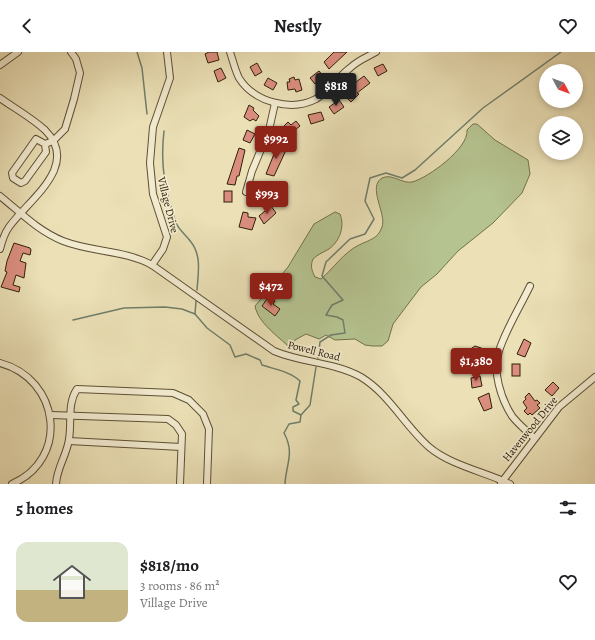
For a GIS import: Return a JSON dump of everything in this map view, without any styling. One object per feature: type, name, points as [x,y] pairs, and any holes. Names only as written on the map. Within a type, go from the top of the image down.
[{"type":"street","points":[[0,65],[18,52]]},
{"type":"street","points":[[45,144],[46,152],[25,181],[21,183],[13,178],[12,173],[36,139],[45,144],[53,141],[65,129],[80,73],[76,59],[71,52]]},
{"type":"street","name":"Village Drive","points":[[152,265],[163,249],[167,237],[153,194],[150,162],[153,128],[170,78],[167,52]]},
{"type":"street","points":[[230,52],[235,69],[244,85],[254,93],[276,103],[294,105],[315,99],[328,89],[349,68],[376,52]]},
{"type":"street","points":[[0,98],[45,130],[53,141],[57,154],[57,164],[53,173],[22,214],[6,231],[0,250]]},
{"type":"street","points":[[246,192],[252,171],[270,130],[276,103]]},
{"type":"street","name":"Powell Road","points":[[0,196],[49,234],[64,241],[134,257],[152,265],[274,350],[287,356],[338,367],[362,378],[375,387],[418,436],[436,452],[501,482],[510,484]]},
{"type":"street","points":[[530,286],[499,350],[496,366],[498,380],[508,408],[517,422],[534,438]]},
{"type":"street","points":[[0,365],[8,366],[33,381],[44,397],[51,415],[49,443],[40,463],[22,480],[12,484]]},
{"type":"street","name":"Havenwood Drive","points":[[501,482],[534,438],[566,400],[595,377]]},
{"type":"street","points":[[56,484],[56,472],[68,441],[72,398],[77,389],[173,392],[189,400],[203,414],[209,429],[207,484]]},
{"type":"street","points":[[51,415],[168,419],[176,424],[182,434],[180,484]]},
{"type":"street","points":[[68,441],[181,447]]},
{"type":"green space","points":[[473,124],[477,124],[495,140],[528,160],[530,174],[522,193],[493,223],[458,251],[437,274],[421,287],[393,324],[388,341],[382,346],[373,346],[365,345],[355,339],[335,340],[326,335],[319,339],[306,334],[295,340],[290,348],[274,334],[264,324],[255,306],[288,267],[314,224],[335,212],[340,214],[342,223],[339,238],[333,246],[313,259],[313,273],[315,277],[321,279],[343,256],[353,248],[373,239],[380,231],[383,222],[376,188],[378,182],[382,178],[390,177],[404,182],[412,182],[428,175],[455,153],[462,145],[466,137],[467,130]]},
{"type":"building","points":[[209,52],[217,52],[219,60],[208,63],[205,54]]},
{"type":"building","points":[[334,52],[347,52],[329,69],[324,62]]},
{"type":"building","points":[[257,63],[262,72],[255,76],[250,67]]},
{"type":"building","points":[[383,64],[387,71],[378,76],[374,68]]},
{"type":"building","points":[[221,68],[226,78],[218,82],[214,71]]},
{"type":"building","points":[[319,71],[324,77],[315,84],[310,78]]},
{"type":"building","points":[[364,76],[370,83],[357,93],[359,94],[351,102],[342,93],[346,89],[348,92],[356,82]]},
{"type":"building","points":[[294,77],[295,80],[299,79],[302,90],[296,92],[295,89],[288,90],[287,82],[290,82],[289,79]]},
{"type":"building","points":[[268,78],[277,83],[273,90],[264,85]]},
{"type":"building","points":[[339,100],[344,107],[334,114],[329,107]]},
{"type":"building","points":[[249,105],[254,108],[253,110],[259,116],[256,121],[253,119],[250,121],[244,117]]},
{"type":"building","points":[[321,112],[324,120],[311,124],[308,115]]},
{"type":"building","points":[[296,121],[300,126],[290,134],[288,131],[286,133],[282,128],[288,122],[291,125]]},
{"type":"building","points":[[247,130],[255,134],[250,143],[243,140]]},
{"type":"building","points":[[278,144],[287,148],[274,176],[266,174]]},
{"type":"building","points":[[239,148],[245,150],[239,176],[237,176],[235,185],[227,184]]},
{"type":"building","points":[[272,185],[282,187],[280,201],[271,200]]},
{"type":"building","points":[[224,191],[232,191],[232,202],[224,202]]},
{"type":"building","points":[[271,206],[276,213],[264,224],[259,216]]},
{"type":"building","points":[[243,212],[248,213],[248,217],[256,218],[252,230],[239,227]]},
{"type":"building","points":[[14,243],[30,248],[31,250],[30,255],[23,253],[20,261],[26,263],[24,278],[16,275],[13,285],[20,287],[19,292],[1,287],[7,272],[5,271],[7,261]]},
{"type":"building","points":[[271,298],[275,301],[273,304],[280,309],[275,316],[262,306],[267,299],[269,300]]},
{"type":"building","points":[[524,339],[531,343],[525,357],[517,354]]},
{"type":"building","points":[[475,346],[484,349],[481,360],[473,358],[474,355],[470,354],[469,350]]},
{"type":"building","points":[[512,364],[520,364],[520,376],[512,376]]},
{"type":"building","points":[[480,376],[482,386],[472,388],[471,378]]},
{"type":"building","points":[[553,382],[559,388],[552,396],[545,390]]},
{"type":"building","points":[[489,393],[492,408],[484,411],[478,398]]},
{"type":"building","points":[[529,393],[535,401],[537,400],[540,403],[537,405],[540,408],[532,415],[530,413],[528,415],[524,411],[527,408],[523,402]]},
{"type":"waterway","points":[[137,52],[142,68],[147,114]]},
{"type":"waterway","points":[[318,358],[320,342],[331,335],[345,333],[343,320],[326,315],[332,305],[343,300],[322,276],[326,262],[350,239],[365,234],[374,219],[365,201],[370,178],[386,173],[402,178],[415,170],[483,108],[561,52]]},
{"type":"waterway","points":[[164,131],[163,167],[166,189],[176,223],[191,242],[197,253],[197,290]]},
{"type":"waterway","points":[[195,314],[196,301]]},
{"type":"waterway","points":[[73,320],[124,308],[165,307],[182,309],[195,314],[207,328],[230,345],[235,357],[246,354],[260,360],[262,365],[287,373],[300,381],[296,400],[299,404],[293,407],[293,411],[301,415]]},
{"type":"waterway","points":[[285,484],[289,447],[284,433],[289,424],[300,422],[301,415],[310,405],[316,367]]}]
